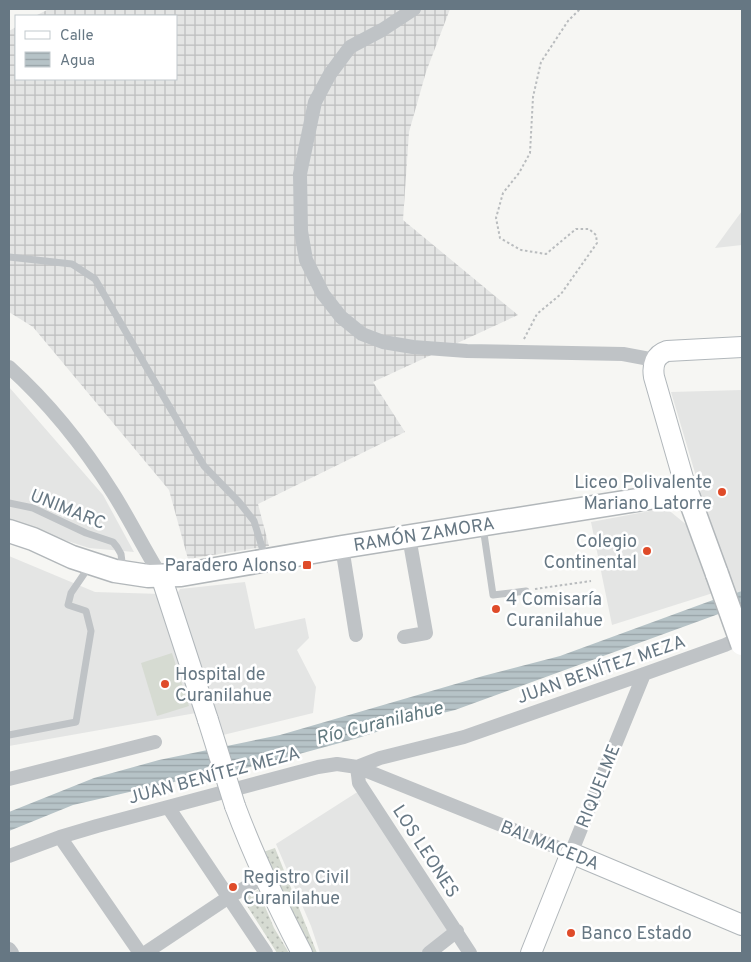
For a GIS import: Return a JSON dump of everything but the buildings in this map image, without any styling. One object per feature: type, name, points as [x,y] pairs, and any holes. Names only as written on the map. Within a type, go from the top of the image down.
[{"type":"main road","name":"RAMÓN ZAMORA","points":[[9,531],[33,539],[80,560],[124,573],[160,576],[207,572],[342,547],[687,492]]},
{"type":"main road","points":[[687,492],[742,644]]},
{"type":"street","points":[[414,9],[382,30],[350,47],[330,74],[315,102],[300,174],[301,231],[306,260],[323,294],[341,317],[362,334],[383,342],[413,347],[623,354],[655,360]]},
{"type":"street","points":[[687,492],[654,377],[655,360],[662,352],[667,351],[742,347]]},
{"type":"street","points":[[9,367],[55,415],[113,492],[160,576],[248,841],[264,878],[302,953]]},
{"type":"street","points":[[404,636],[426,633],[409,536]]},
{"type":"street","points":[[342,547],[356,635]]},
{"type":"street","name":"JUAN BENÍTEZ MEZA","points":[[9,856],[60,837],[318,767],[337,764],[357,767],[380,758],[464,737],[725,645],[742,637]]},
{"type":"street","name":"RIQUELME","points":[[531,953],[644,674]]},
{"type":"street","points":[[9,779],[155,742]]},
{"type":"street","name":"BALMACEDA","points":[[357,767],[571,853],[742,925]]},
{"type":"street","name":"LOS LEONES","points":[[357,767],[359,783],[470,953]]},
{"type":"street","points":[[168,807],[266,953]]},
{"type":"street","points":[[60,837],[140,953]]},
{"type":"street","points":[[145,953],[229,897],[264,878]]},
{"type":"street","points":[[429,953],[457,931]]},
{"type":"street","points":[[9,949],[12,953]]},
{"type":"lane","points":[[9,257],[72,264],[94,279],[204,466],[239,502],[254,521],[266,561]]},
{"type":"lane","name":"UNIMARC","points":[[9,503],[33,508],[80,530],[112,542],[121,554],[124,573]]},
{"type":"lane","points":[[483,525],[493,594],[526,591]]},
{"type":"lane","points":[[9,735],[76,722],[91,631],[86,611],[68,605],[71,593],[84,574]]},
{"type":"path","points":[[518,352],[537,314],[561,294],[597,243],[596,235],[589,228],[576,229],[546,254],[521,250],[500,238],[496,218],[503,192],[519,173],[530,153],[533,97],[542,62],[568,21],[580,9]]},
{"type":"path","points":[[526,591],[591,582]]},
{"type":"shaded area","points":[[49,9],[450,9],[426,72],[409,132],[403,220],[518,315],[373,382],[405,432],[258,504],[269,546],[188,559],[169,490],[33,327],[9,312],[9,31],[15,28],[15,80],[178,80],[178,15],[37,15]]},
{"type":"shaded area","points":[[742,211],[742,245],[715,248],[728,230]]},
{"type":"shaded area","points":[[9,387],[103,495],[134,552],[89,548],[9,522]]},
{"type":"shaded area","name":"Liceo Polivalente Mariano Latorre","points":[[742,390],[742,591],[731,594],[671,392]]},
{"type":"shaded area","name":"Colegio Continental","points":[[666,508],[688,526],[713,593],[612,625],[591,522]]},
{"type":"shaded area","points":[[9,556],[95,592],[162,594],[196,713],[9,746]]},
{"type":"shaded area","points":[[245,582],[255,629],[305,618],[309,638],[297,650],[316,687],[313,713],[223,735],[175,597],[180,589]]},
{"type":"shaded area","name":"Hospital de Curanilahue","points":[[172,653],[189,706],[157,716],[141,663]]},
{"type":"shaded area","points":[[359,791],[457,934],[433,953],[320,953],[311,926],[276,844]]},
{"type":"shaded area","points":[[275,848],[317,953],[299,953],[257,854]]},
{"type":"shaded area","points":[[258,890],[274,928],[289,953],[277,953],[242,898]]},
{"type":"water","name":"Río Curanilahue","points":[[742,591],[742,608],[724,612],[455,710],[410,721],[358,738],[255,766],[73,805],[9,831],[9,812],[94,778],[159,760],[280,735],[483,676],[560,656]]},
{"type":"place","name":"Liceo Polivalente Mariano Latorre","points":[[722,492]]},
{"type":"place","name":"Colegio Continental","points":[[647,551]]},
{"type":"place","name":"Paradero Alonso","points":[[307,565]]},
{"type":"place","name":"4 Comisaría Curanilahue","points":[[496,609]]},
{"type":"place","name":"Hospital de Curanilahue","points":[[165,684]]},
{"type":"place","name":"Registro Civil Curanilahue","points":[[233,887]]},
{"type":"place","name":"Banco Estado","points":[[571,933]]}]
